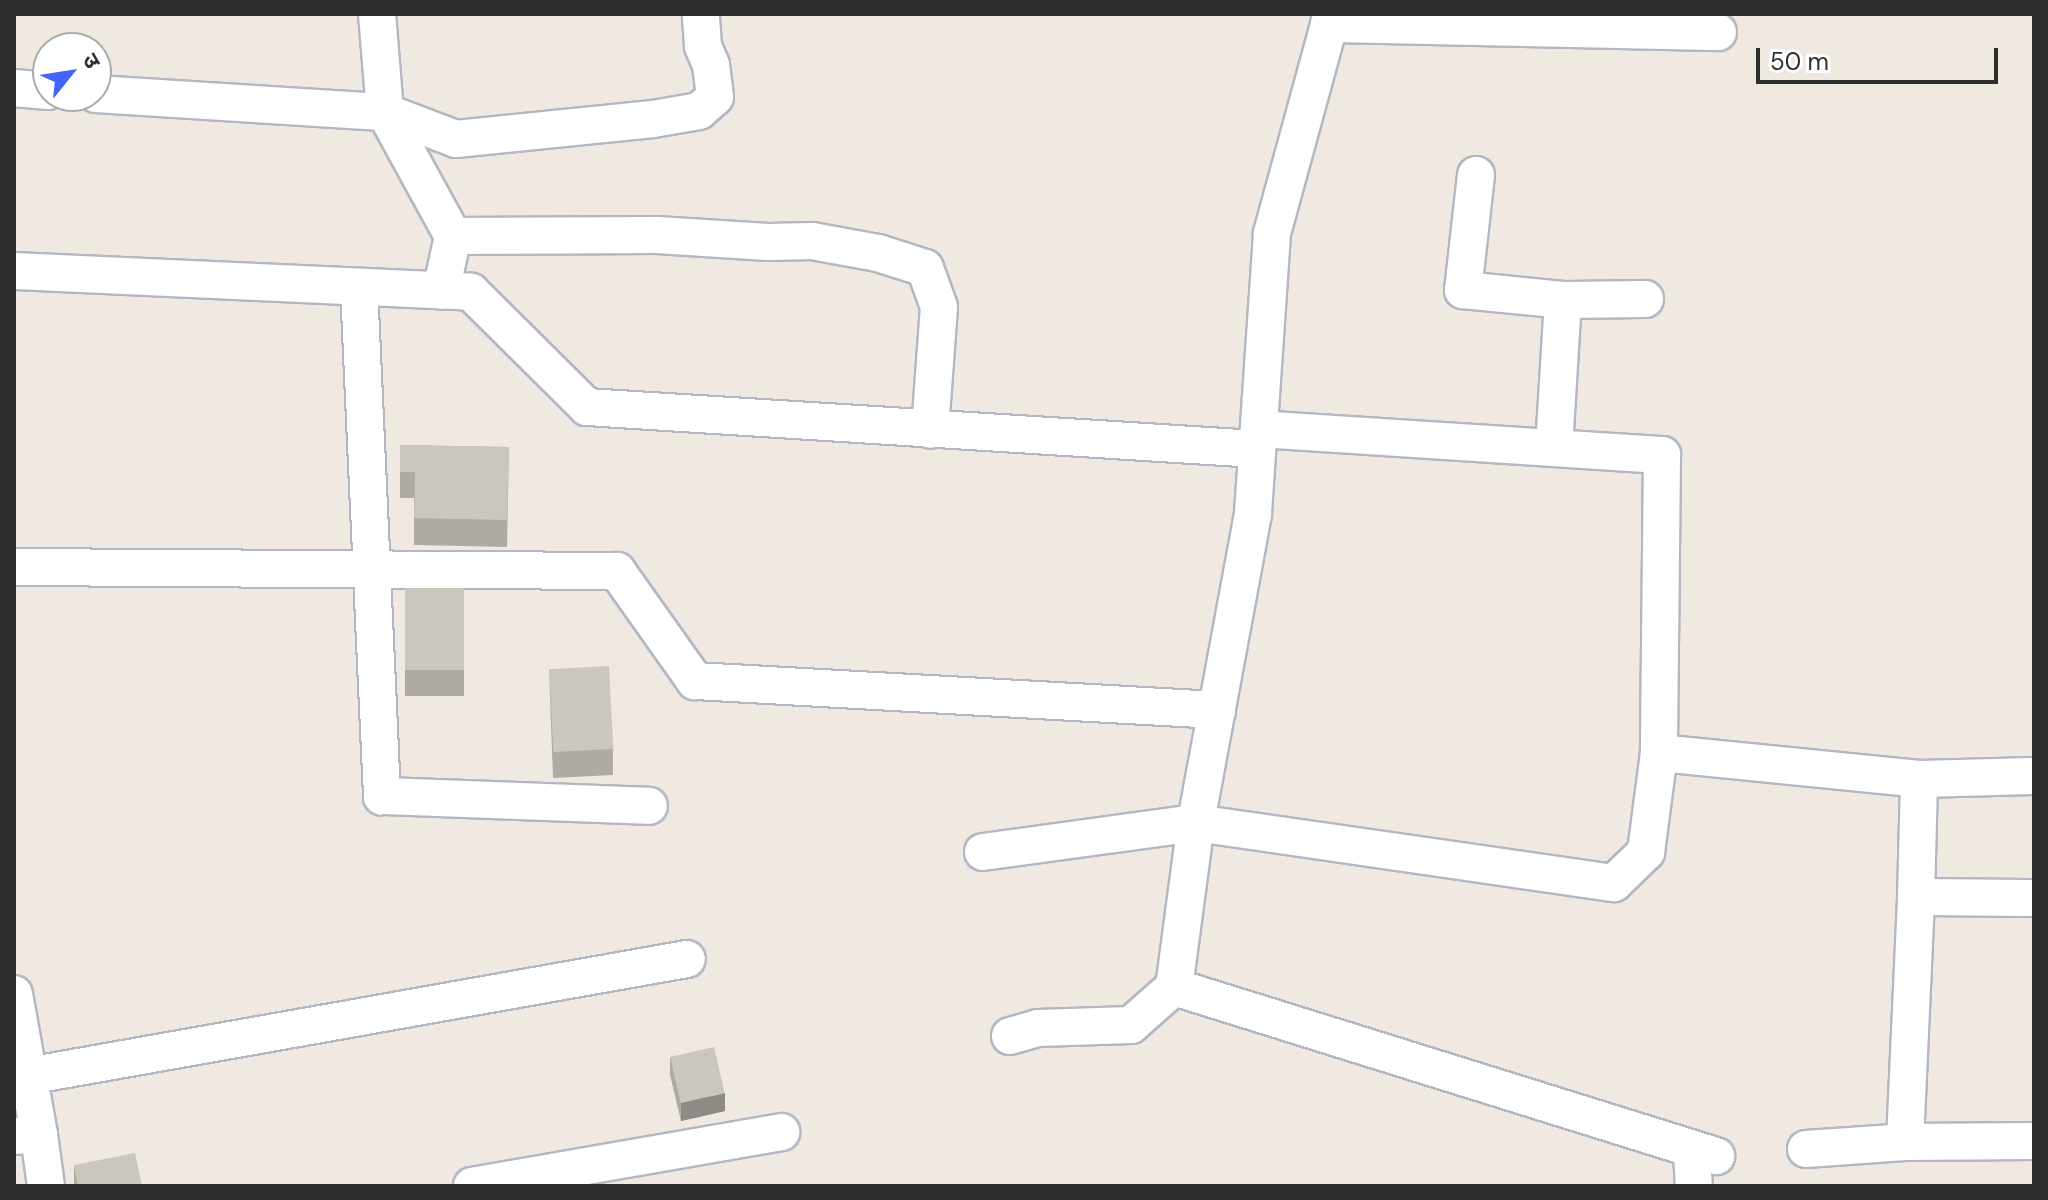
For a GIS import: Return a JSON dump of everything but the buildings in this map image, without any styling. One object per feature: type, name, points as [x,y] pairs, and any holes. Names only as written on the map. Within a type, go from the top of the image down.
[{"type":"street","points":[[377,14],[385,112],[453,236],[441,291]]},
{"type":"street","points":[[112,95],[385,112],[456,139],[699,111],[715,97],[711,65],[703,46],[701,14]]},
{"type":"street","points":[[1010,1036],[1038,1028],[1131,1025],[1174,987],[1196,823],[1253,514],[1272,234],[1330,19],[1718,32]]},
{"type":"street","points":[[1476,175],[1463,290],[1563,300],[1645,299]]},
{"type":"street","points":[[453,236],[585,234],[812,241],[878,253],[925,268],[939,307],[930,430]]},
{"type":"street","points":[[14,271],[471,292],[587,407],[930,430],[1554,448],[1662,455],[1659,753],[1646,852],[1614,883],[1196,823],[983,852]]},
{"type":"street","points":[[359,287],[382,796],[649,806]]},
{"type":"street","points":[[1554,448],[1563,300]]},
{"type":"street","points":[[14,567],[617,571],[695,681],[1217,710]]},
{"type":"street","points":[[1659,753],[1919,779],[2034,776]]},
{"type":"street","points":[[1905,1142],[1919,779]]},
{"type":"street","points":[[1916,897],[2034,898]]},
{"type":"street","points":[[28,1076],[687,959]]},
{"type":"street","points":[[1174,987],[1430,1065],[1700,1165]]},
{"type":"street","points":[[14,994],[28,1076],[26,1135],[46,1186]]},
{"type":"street","points":[[472,1186],[527,1182],[781,1132]]},
{"type":"street","points":[[1806,1149],[1905,1142],[2034,1141]]}]
